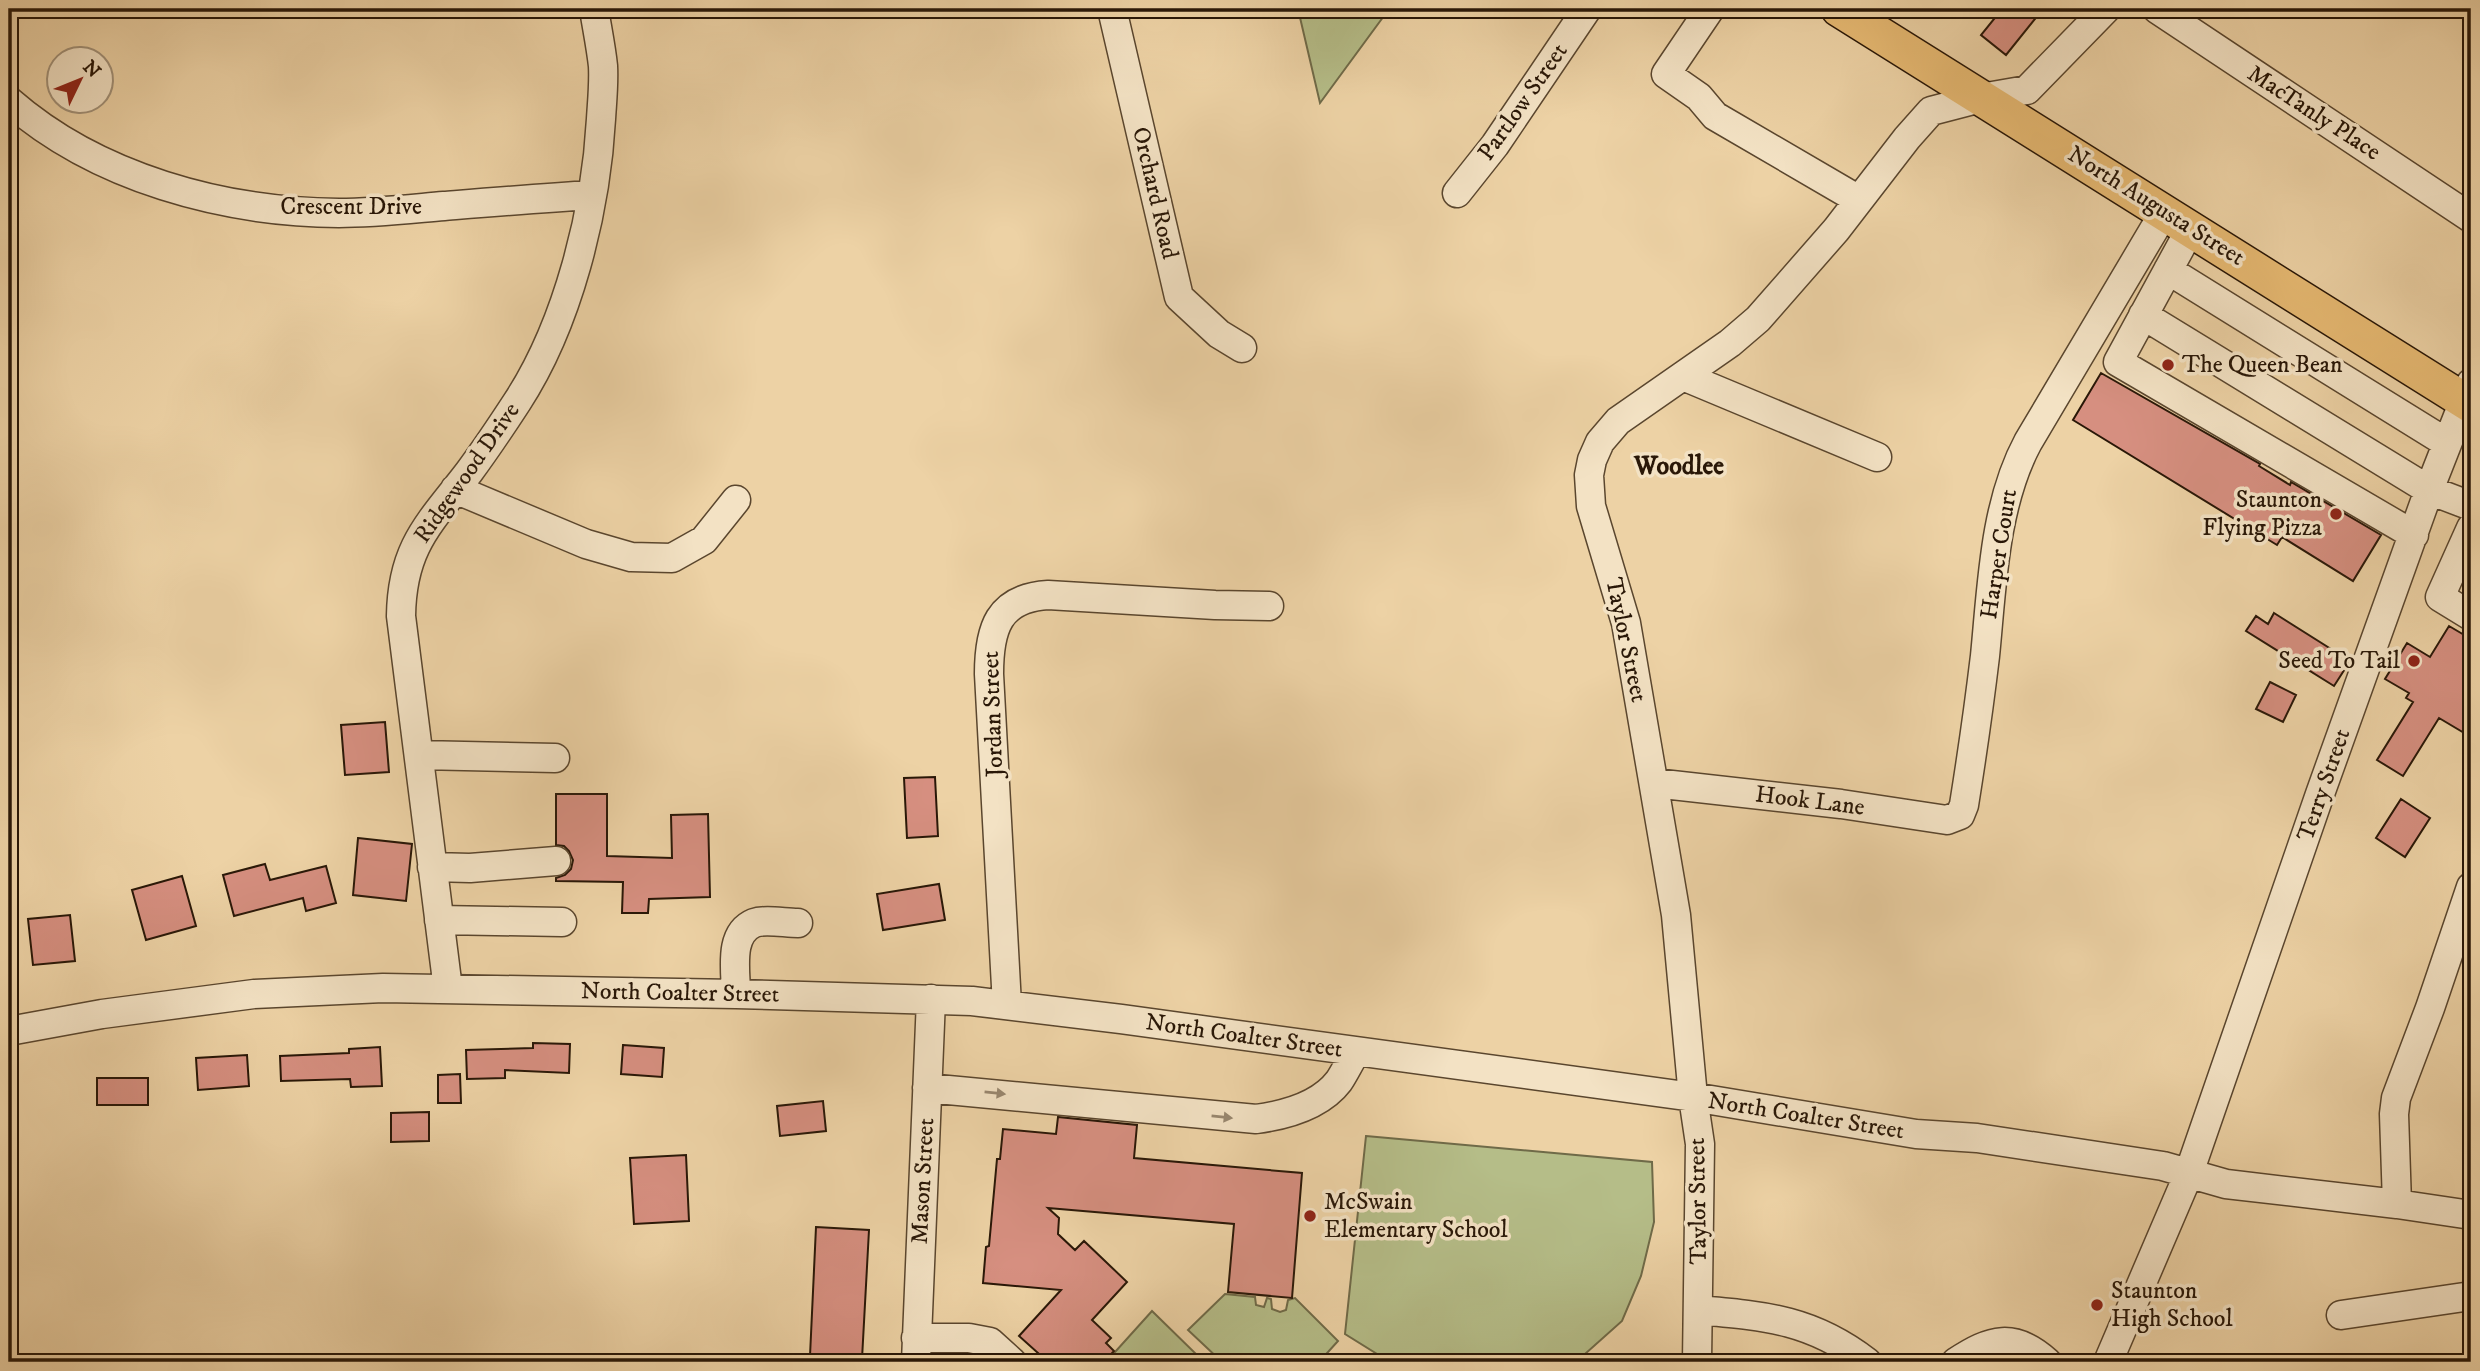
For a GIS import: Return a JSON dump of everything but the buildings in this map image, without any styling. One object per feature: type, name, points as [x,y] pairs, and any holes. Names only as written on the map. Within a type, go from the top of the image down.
[{"type":"main road","name":"North Augusta Street","points":[[1839,9],[2469,396]]},
{"type":"street","name":"Ridgewood Drive","points":[[448,989],[401,616],[402,589],[410,558],[419,538],[519,398],[548,343],[573,275],[599,157],[603,68],[594,9]]},
{"type":"street","name":"Orchard Road","points":[[1112,9],[1179,297],[1219,334],[1242,348]]},
{"type":"street","name":"Partlow Street","points":[[1457,193],[1495,145],[1587,9]]},
{"type":"street","points":[[1710,9],[1667,74],[1699,97],[1716,116],[1859,200]]},
{"type":"street","name":"Taylor Street","points":[[1697,1362],[1700,1143],[1693,1097],[1676,915],[1626,623],[1591,506],[1589,475],[1596,449],[1609,429],[1635,408],[1730,343],[1758,319],[1836,230],[1931,111],[1980,98],[2027,90],[2106,9]]},
{"type":"street","name":"MacTanly Place","points":[[2157,9],[2471,218]]},
{"type":"street","name":"Crescent Drive","points":[[9,101],[54,134],[118,168],[187,191],[250,205],[293,211],[347,213],[592,195]]},
{"type":"street","points":[[2178,219],[2168,270],[2118,362],[2414,535]]},
{"type":"street","name":"Harper Court","points":[[1963,811],[1980,699],[2003,507],[2013,474],[2028,442],[2178,219]]},
{"type":"street","points":[[2168,270],[2447,443]]},
{"type":"street","points":[[2143,315],[2429,490],[2471,506]]},
{"type":"street","points":[[1682,376],[1877,457]]},
{"type":"street","name":"Terry Street","points":[[2108,1362],[2189,1173],[2429,490],[2469,396]]},
{"type":"street","points":[[455,489],[586,544],[631,557],[672,558],[704,540],[736,500]]},
{"type":"street","points":[[2471,528],[2440,597],[2471,616]]},
{"type":"street","name":"Jordan Street","points":[[1007,1004],[989,674],[990,640],[1000,618],[1020,600],[1030,596],[1048,595],[1269,606]]},
{"type":"street","points":[[419,755],[555,758]]},
{"type":"street","name":"Hook Lane","points":[[1654,783],[1841,804],[1947,820],[1957,818],[1963,811]]},
{"type":"street","points":[[432,867],[470,868],[556,861]]},
{"type":"street","points":[[2397,1204],[2394,1114],[2396,1098],[2471,887]]},
{"type":"street","points":[[439,920],[562,922]]},
{"type":"street","points":[[736,994],[736,940],[744,930],[755,922],[798,923]]},
{"type":"street","name":"North Coalter Street","points":[[9,1031],[102,1014],[254,994],[383,988],[931,999],[1007,1004],[1693,1097],[1916,1134],[1977,1138],[2163,1166],[2226,1184],[2471,1215]]},
{"type":"street","name":"Mason Street","points":[[916,1350],[931,999]]},
{"type":"street","points":[[927,1088],[1256,1119],[1296,1110],[1322,1097],[1339,1081],[1356,1052]]},
{"type":"street","points":[[2342,1315],[2471,1296]]},
{"type":"street","points":[[1698,1310],[1757,1315],[1786,1321],[1814,1330],[1838,1342],[1867,1362]]},
{"type":"street","points":[[916,1350],[969,1338],[990,1342],[1012,1362]]},
{"type":"street","points":[[1956,1362],[1987,1344],[2002,1341],[2020,1344],[2048,1362]]},
{"type":"green space","points":[[1298,9],[1389,9],[1320,103]]},
{"type":"green space","points":[[1366,1136],[1652,1162],[1654,1222],[1641,1276],[1622,1321],[1576,1362],[1390,1362],[1345,1334]]},
{"type":"green space","points":[[1225,1294],[1255,1297],[1256,1305],[1264,1307],[1267,1298],[1271,1299],[1272,1309],[1280,1312],[1286,1310],[1288,1300],[1295,1298],[1338,1341],[1319,1362],[1222,1362],[1188,1330]]},
{"type":"green space","points":[[1152,1311],[1196,1354],[1189,1362],[1106,1362]]},
{"type":"place","name":"The Queen Bean","points":[[2168,365]]},
{"type":"place","name":"Staunton Flying Pizza","points":[[2336,514]]},
{"type":"place","name":"Seed To Tail","points":[[2414,661]]},
{"type":"place","name":"McSwain Elementary School","points":[[1310,1216]]},
{"type":"place","name":"Staunton High School","points":[[2097,1305]]},
{"type":"district","name":"Woodlee","points":[[1679,466]]}]
